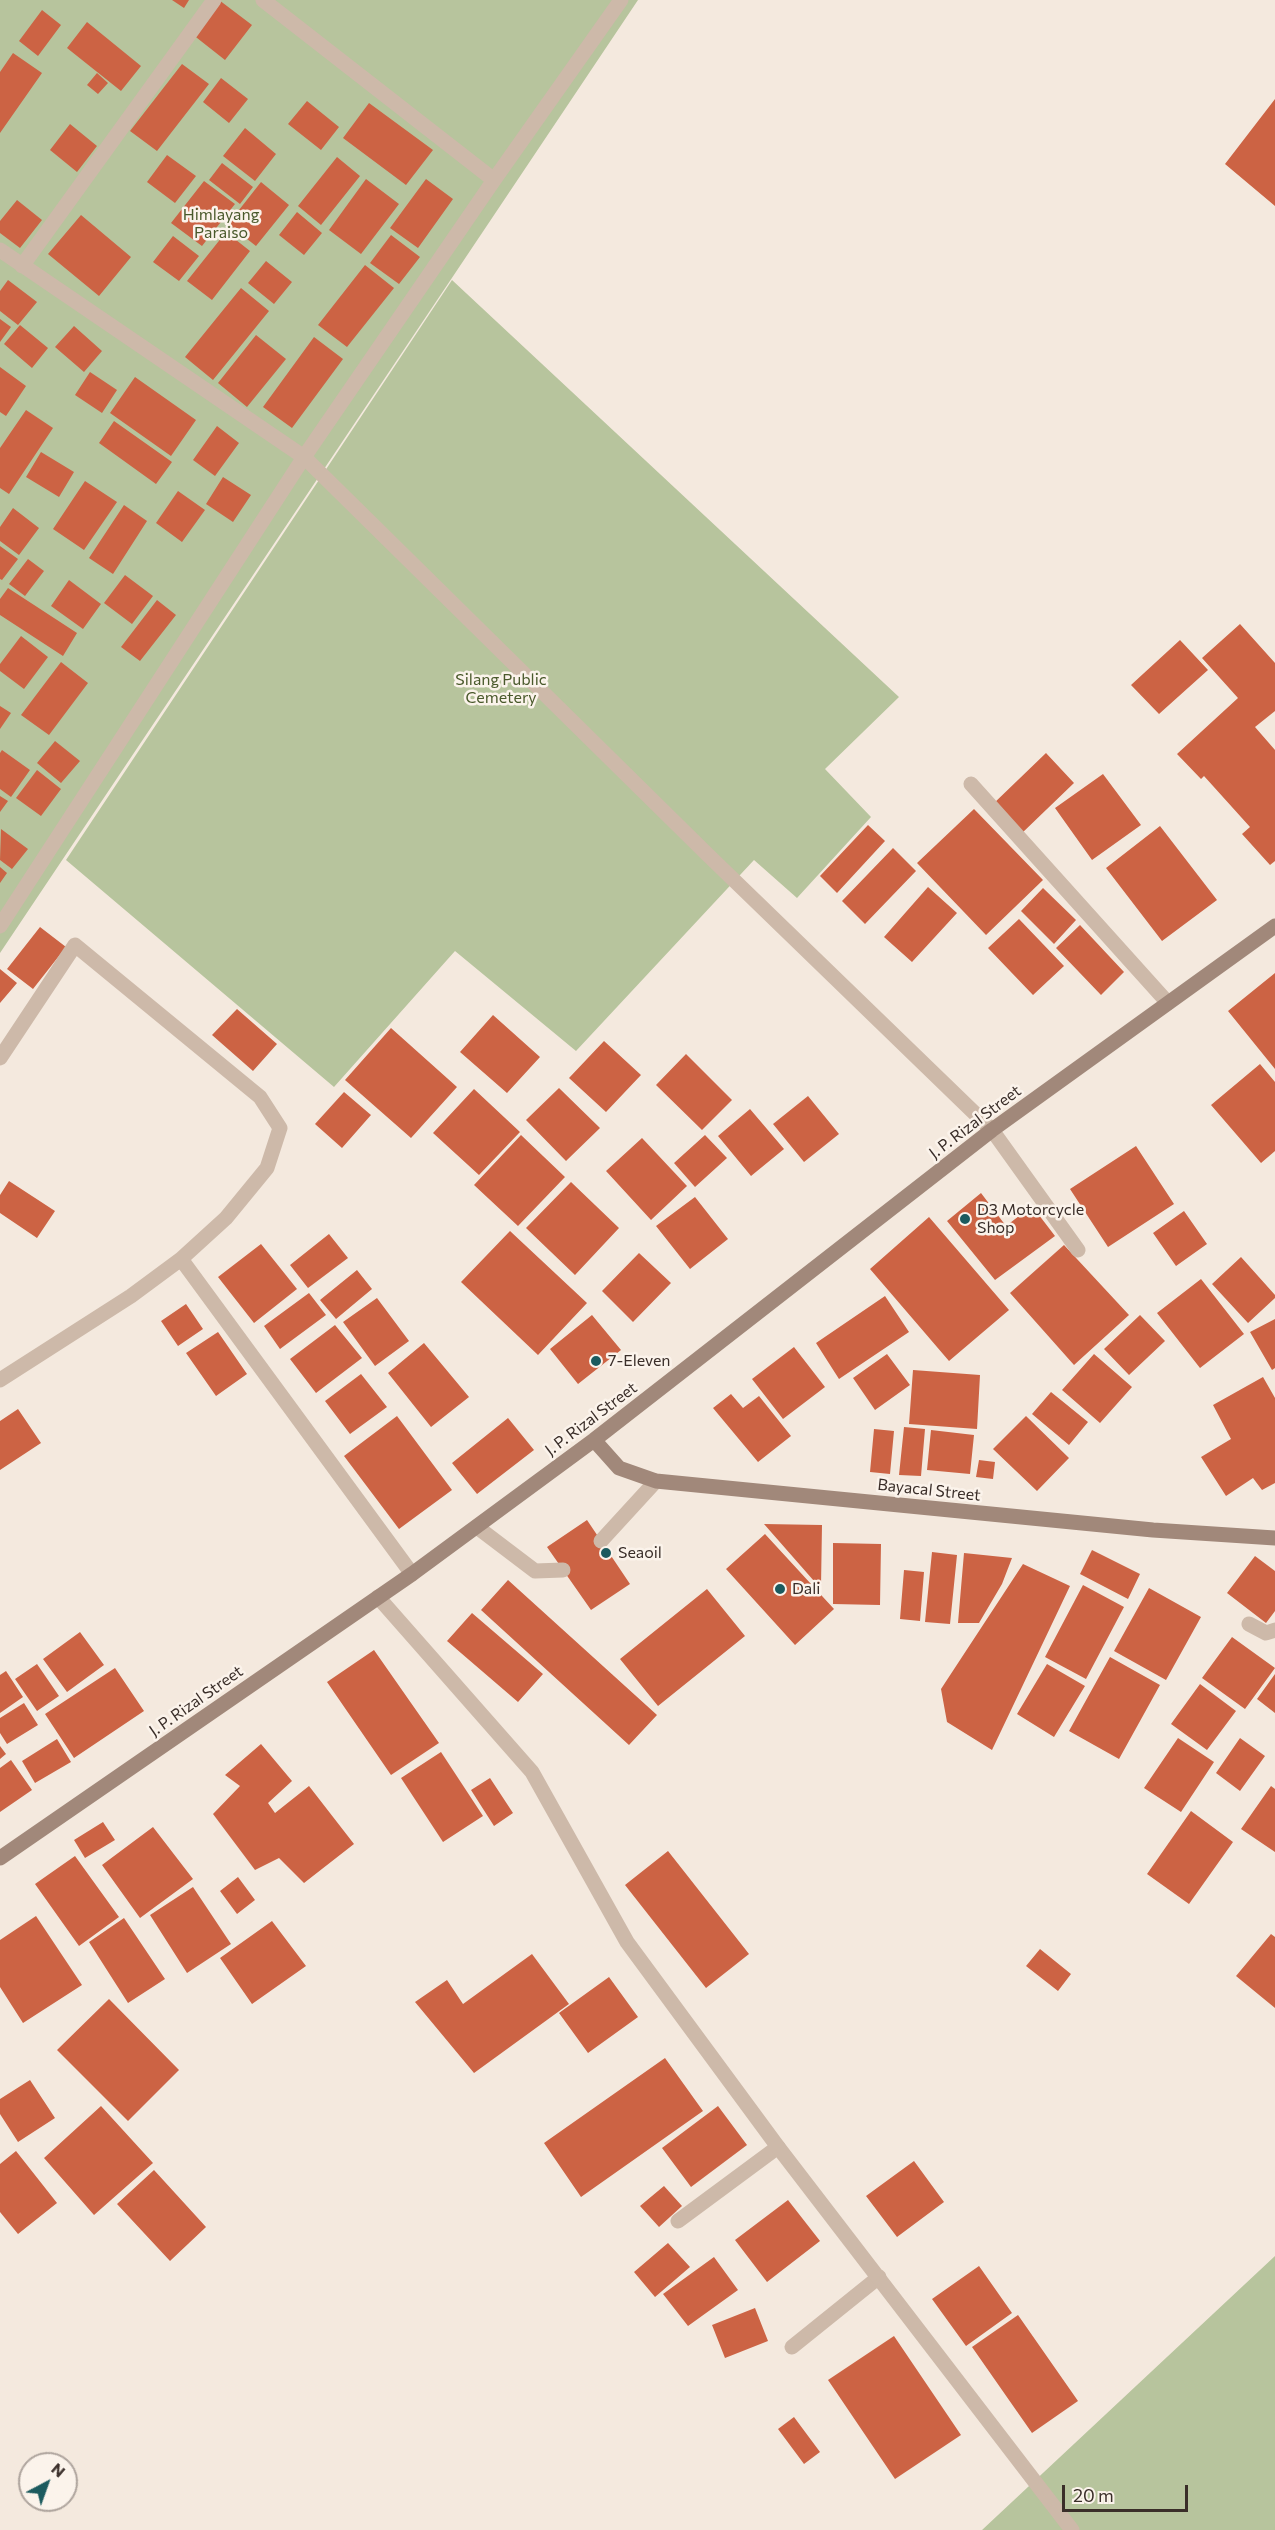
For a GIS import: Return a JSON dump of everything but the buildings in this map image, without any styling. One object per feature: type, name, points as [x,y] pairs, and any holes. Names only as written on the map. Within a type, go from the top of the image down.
[{"type":"main road","name":"J. P. Rizal Street","points":[[0,1858],[477,1527],[594,1440],[992,1130],[1275,926]]},
{"type":"main road","name":"Bayacal Street","points":[[594,1440],[619,1468],[656,1481],[1141,1529],[1275,1538]]},
{"type":"street","points":[[22,266],[214,0]]},
{"type":"street","points":[[263,0],[494,180]]},
{"type":"street","points":[[0,926],[304,457],[621,0]]},
{"type":"street","points":[[0,250],[304,457],[708,855],[992,1130],[1078,1250]]},
{"type":"street","points":[[971,784],[1168,1003]]},
{"type":"street","points":[[0,1058],[75,945],[260,1097],[280,1128],[267,1168],[226,1218],[181,1259],[132,1296],[0,1380]]},
{"type":"street","points":[[181,1259],[412,1574]]},
{"type":"street","points":[[601,1541],[656,1481]]},
{"type":"street","points":[[477,1527],[535,1571],[563,1570]]},
{"type":"street","points":[[378,1597],[532,1772],[627,1942],[778,2146],[1072,2530]]},
{"type":"street","points":[[1249,1624],[1266,1633],[1275,1630]]},
{"type":"street","points":[[678,2221],[778,2146]]},
{"type":"street","points":[[792,2347],[879,2277]]},
{"type":"green space","name":"Himlayang Paraiso","points":[[0,0],[638,0],[0,953]]},
{"type":"green space","name":"Silang Public Cemetery","points":[[452,280],[899,697],[825,769],[871,817],[797,898],[754,860],[576,1051],[455,951],[334,1087],[66,860]]},
{"type":"green space","points":[[1275,2256],[1275,2530],[982,2530]]},
{"type":"place","name":"D3 Motorcycle Shop","points":[[965,1219]]},
{"type":"place","name":"7-Eleven","points":[[596,1361]]},
{"type":"place","name":"Seaoil","points":[[606,1553]]},
{"type":"place","name":"Dali","points":[[780,1589]]}]
